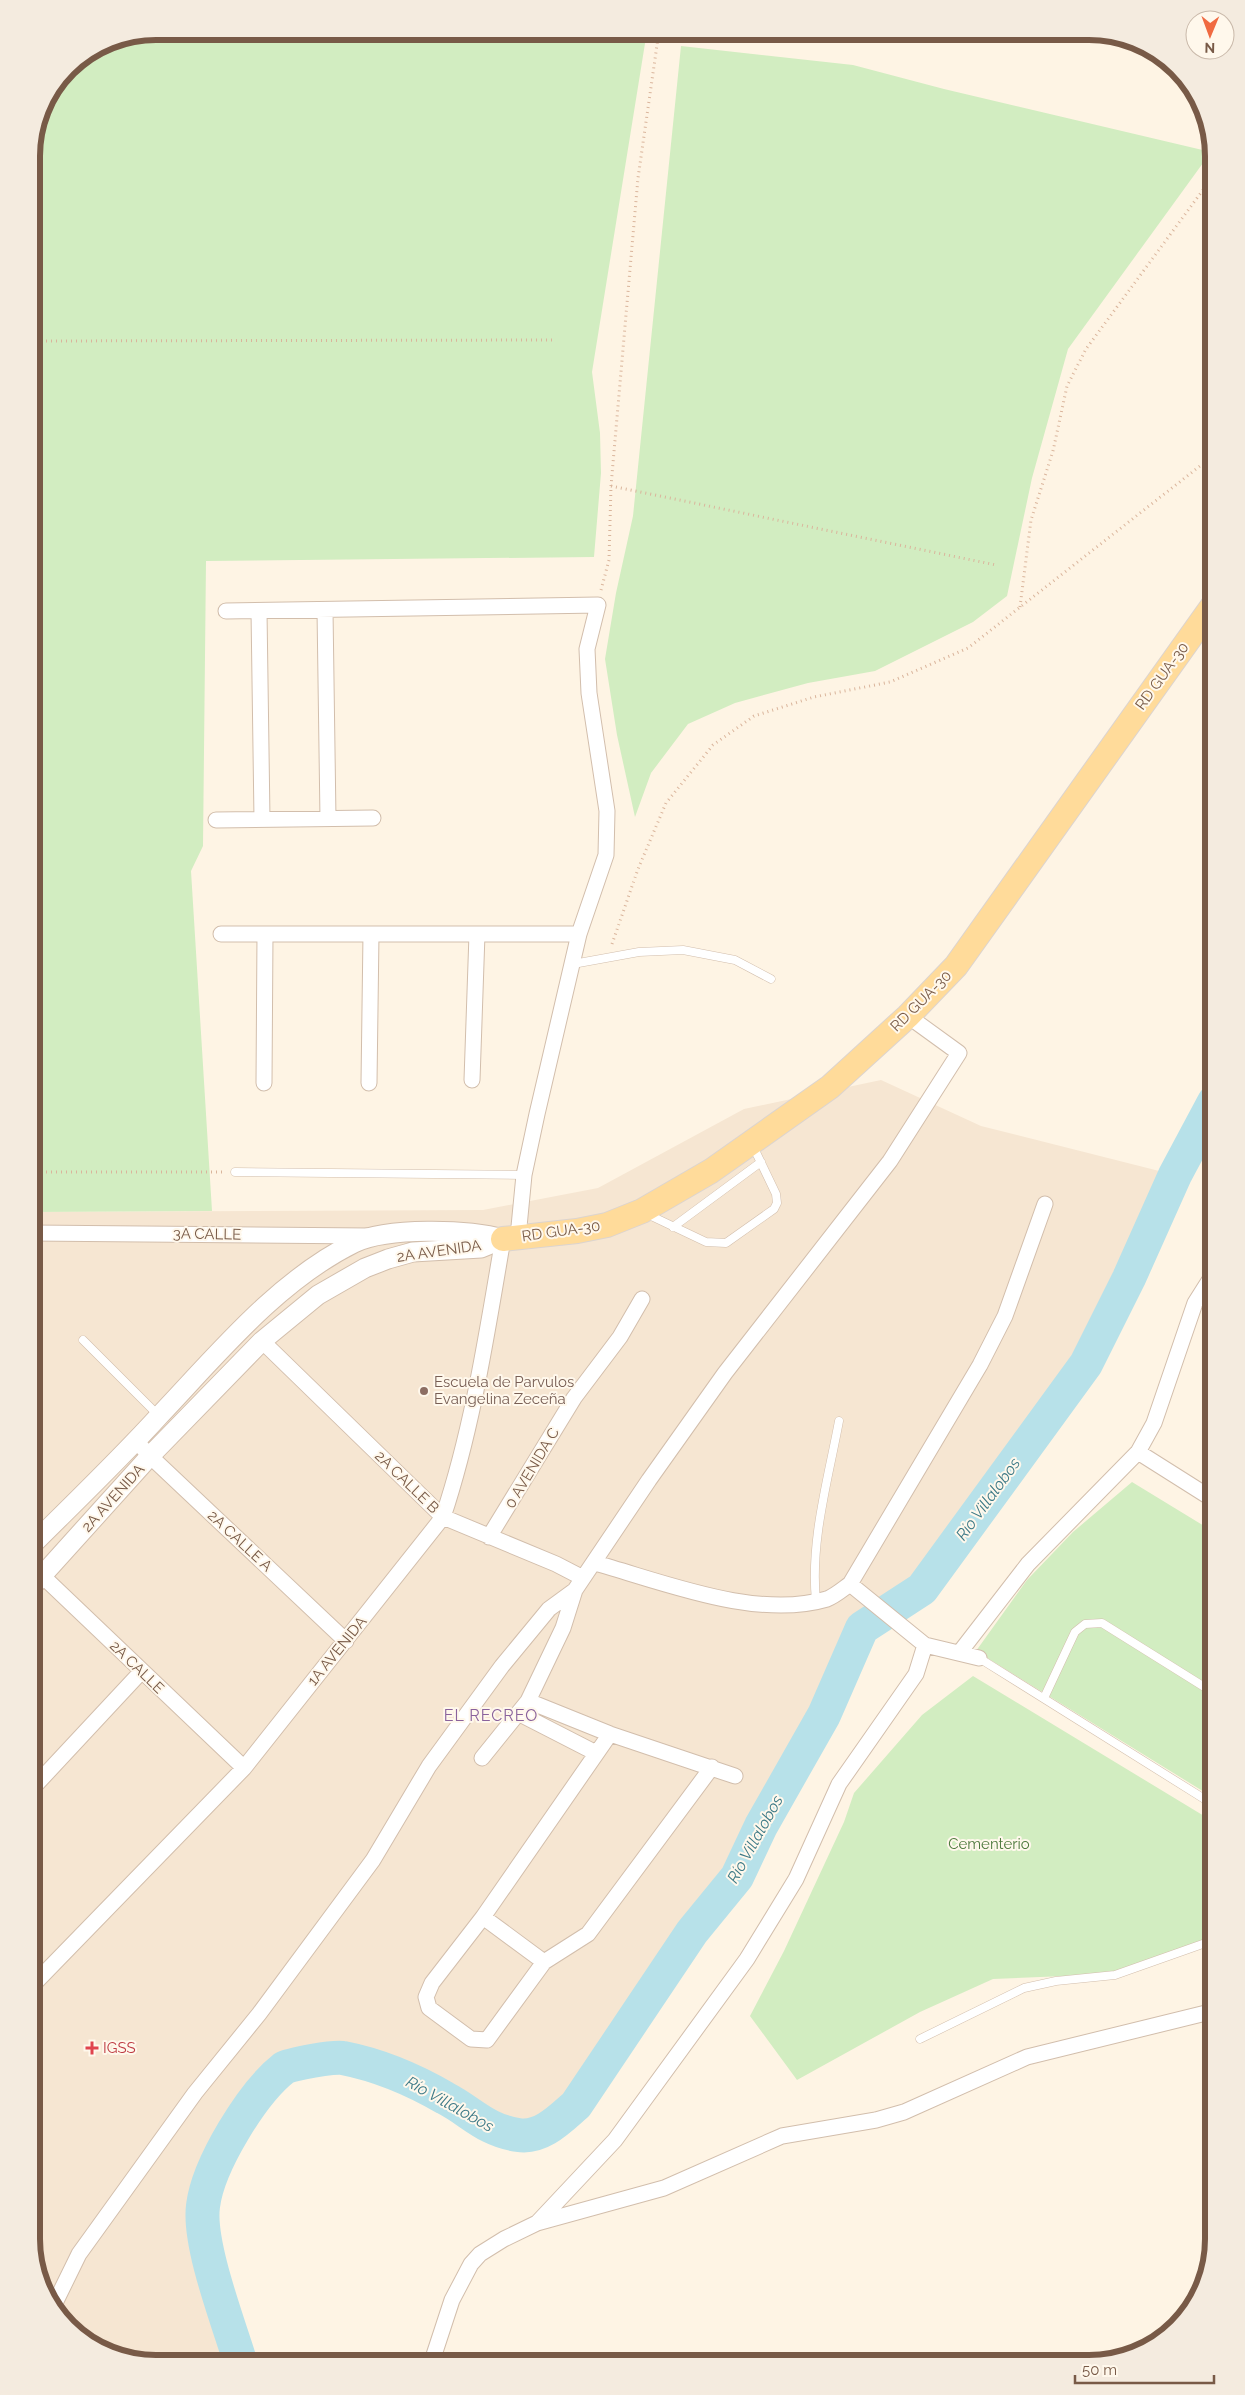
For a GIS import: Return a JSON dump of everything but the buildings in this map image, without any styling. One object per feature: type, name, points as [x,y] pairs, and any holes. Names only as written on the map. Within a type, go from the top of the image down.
[{"type":"main road","name":"RD GUA-30","points":[[511,1238],[600,1226],[642,1211],[711,1171],[756,1152],[830,1087],[908,1016],[956,966],[1205,617]]},
{"type":"street","points":[[226,612],[598,605]]},
{"type":"street","name":"1A AVENIDA","points":[[40,1978],[244,1768],[443,1517],[458,1474],[486,1340],[580,934],[606,855],[607,811],[589,693],[587,658],[587,649],[598,605]]},
{"type":"street","points":[[325,610],[328,819]]},
{"type":"street","points":[[259,611],[262,819]]},
{"type":"street","points":[[216,820],[373,818]]},
{"type":"street","points":[[221,934],[580,934]]},
{"type":"street","points":[[264,1083],[265,934]]},
{"type":"street","points":[[369,1084],[371,934]]},
{"type":"street","points":[[472,1080],[477,934]]},
{"type":"street","points":[[57,2299],[79,2254],[128,2184],[195,2093],[259,2014],[373,1860],[429,1766],[502,1666],[549,1608],[579,1584],[595,1563],[649,1480],[725,1373],[890,1161],[959,1053],[908,1016]]},
{"type":"street","points":[[595,1563],[717,1597],[760,1606],[800,1605],[829,1598],[850,1584],[980,1365],[1006,1316],[1045,1204]]},
{"type":"street","name":"2A AVENIDA","points":[[40,1537],[136,1441],[246,1324],[300,1278],[325,1260],[355,1243],[383,1236],[438,1231],[482,1233],[511,1238]]},
{"type":"street","name":"3A CALLE","points":[[40,1233],[383,1236]]},
{"type":"street","points":[[383,1236],[388,1259]]},
{"type":"street","name":"2A AVENIDA","points":[[40,1571],[262,1341],[318,1295],[365,1268],[388,1259],[413,1252],[480,1248],[511,1238]]},
{"type":"street","points":[[960,1652],[1028,1564],[1138,1452],[1154,1423],[1195,1303],[1205,1287]]},
{"type":"street","name":"0 AVENIDA C","points":[[489,1537],[574,1398],[620,1337],[642,1299]]},
{"type":"street","name":"2A CALLE B","points":[[262,1341],[443,1517],[556,1564],[579,1584]]},
{"type":"street","name":"2A CALLE A","points":[[136,1441],[346,1641]]},
{"type":"street","points":[[1138,1452],[1205,1494]]},
{"type":"street","name":"2A CALLE","points":[[40,1581],[244,1768]]},
{"type":"street","points":[[482,1758],[520,1714],[528,1701],[563,1628],[579,1584]]},
{"type":"street","points":[[850,1584],[922,1643],[979,1658]]},
{"type":"street","points":[[537,2223],[615,2140],[747,1959],[796,1878],[839,1784],[916,1674],[922,1643]]},
{"type":"street","points":[[40,1780],[141,1672]]},
{"type":"street","points":[[528,1701],[610,1734],[735,1776]]},
{"type":"street","points":[[520,1714],[596,1753]]},
{"type":"street","points":[[610,1734],[482,1918],[432,1982],[426,1997],[429,2008],[471,2039],[487,2040],[544,1962],[588,1934],[712,1767]]},
{"type":"street","points":[[482,1918],[544,1962]]},
{"type":"street","points":[[434,2355],[452,2300],[470,2264],[480,2254],[504,2239],[537,2223],[664,2188],[782,2136],[876,2120],[904,2112],[1027,2057],[1205,2013]]},
{"type":"lane","points":[[573,964],[640,952],[683,950],[735,960],[771,979]]},
{"type":"lane","points":[[642,1211],[674,1227],[706,1242],[726,1243],[774,1209],[777,1203],[776,1194],[756,1152],[674,1227]]},
{"type":"lane","points":[[235,1172],[524,1175]]},
{"type":"lane","points":[[83,1340],[160,1416]]},
{"type":"lane","points":[[816,1601],[813,1575],[817,1534],[839,1421]]},
{"type":"lane","points":[[1044,1698],[1076,1632],[1085,1624],[1093,1623],[1102,1623],[1205,1687]]},
{"type":"lane","points":[[979,1658],[1205,1799]]},
{"type":"lane","points":[[920,2039],[1024,1988],[1056,1981],[1115,1975],[1205,1943]]},
{"type":"path","points":[[598,605],[609,560],[611,486],[638,178],[658,40]]},
{"type":"path","points":[[1020,607],[1031,520],[1052,451],[1067,386],[1086,350],[1205,187]]},
{"type":"path","points":[[40,341],[555,340]]},
{"type":"path","points":[[608,959],[638,869],[666,803],[713,745],[754,716],[814,696],[890,682],[968,648],[1205,462]]},
{"type":"path","points":[[611,486],[996,565]]},
{"type":"path","points":[[40,1172],[235,1172]]},
{"type":"shaded area","points":[[881,1080],[981,1126],[1175,1175],[1129,1278],[1086,1364],[922,1589],[862,1628],[824,1715],[761,1826],[737,1877],[692,1932],[576,2105],[555,2124],[538,2134],[521,2136],[494,2130],[446,2098],[378,2066],[341,2057],[286,2066],[262,2089],[243,2115],[211,2177],[203,2207],[205,2236],[216,2282],[238,2355],[149,2355],[119,2349],[105,2343],[80,2326],[64,2309],[49,2283],[42,2261],[40,2246],[40,1212],[483,1210],[598,1188],[744,1109]]},
{"type":"green space","points":[[149,40],[646,40],[592,372],[600,433],[601,473],[594,557],[206,561],[203,846],[191,871],[212,1211],[40,1212],[40,149],[42,134],[49,112],[64,86],[86,64],[112,49],[134,42]]},
{"type":"green space","points":[[681,46],[853,65],[944,89],[1205,151],[1205,160],[1068,349],[1032,478],[1007,596],[973,622],[875,671],[808,683],[735,703],[688,724],[651,773],[635,817],[617,735],[605,659],[616,593],[633,516]]},
{"type":"green space","points":[[1132,1482],[1205,1527],[1205,1792],[976,1651],[1027,1580],[1073,1532]]},
{"type":"green space","name":"Cementerio","points":[[973,1676],[1205,1817],[1205,1940],[1113,1974],[993,1979],[920,2012],[797,2080],[750,2016],[784,1951],[844,1822],[854,1793],[922,1715]]},
{"type":"waterway","name":"Río Villalobos","points":[[238,2355],[222,2307],[205,2242],[203,2206],[213,2171],[222,2151],[233,2131],[259,2094],[272,2079],[288,2066],[323,2059],[343,2058],[383,2069],[409,2079],[455,2103],[479,2120],[506,2133],[518,2135],[535,2134],[550,2127],[576,2105],[692,1932],[737,1877],[761,1826],[824,1715],[862,1628],[922,1589],[1086,1364],[1129,1278],[1175,1175],[1205,1119]]},
{"type":"place","name":"Escuela de Parvulos Evangelina Zeceña","points":[[424,1391]]},
{"type":"place","name":"IGSS","points":[[92,2048]]},
{"type":"district","name":"EL RECREO","points":[[491,1715]]}]
